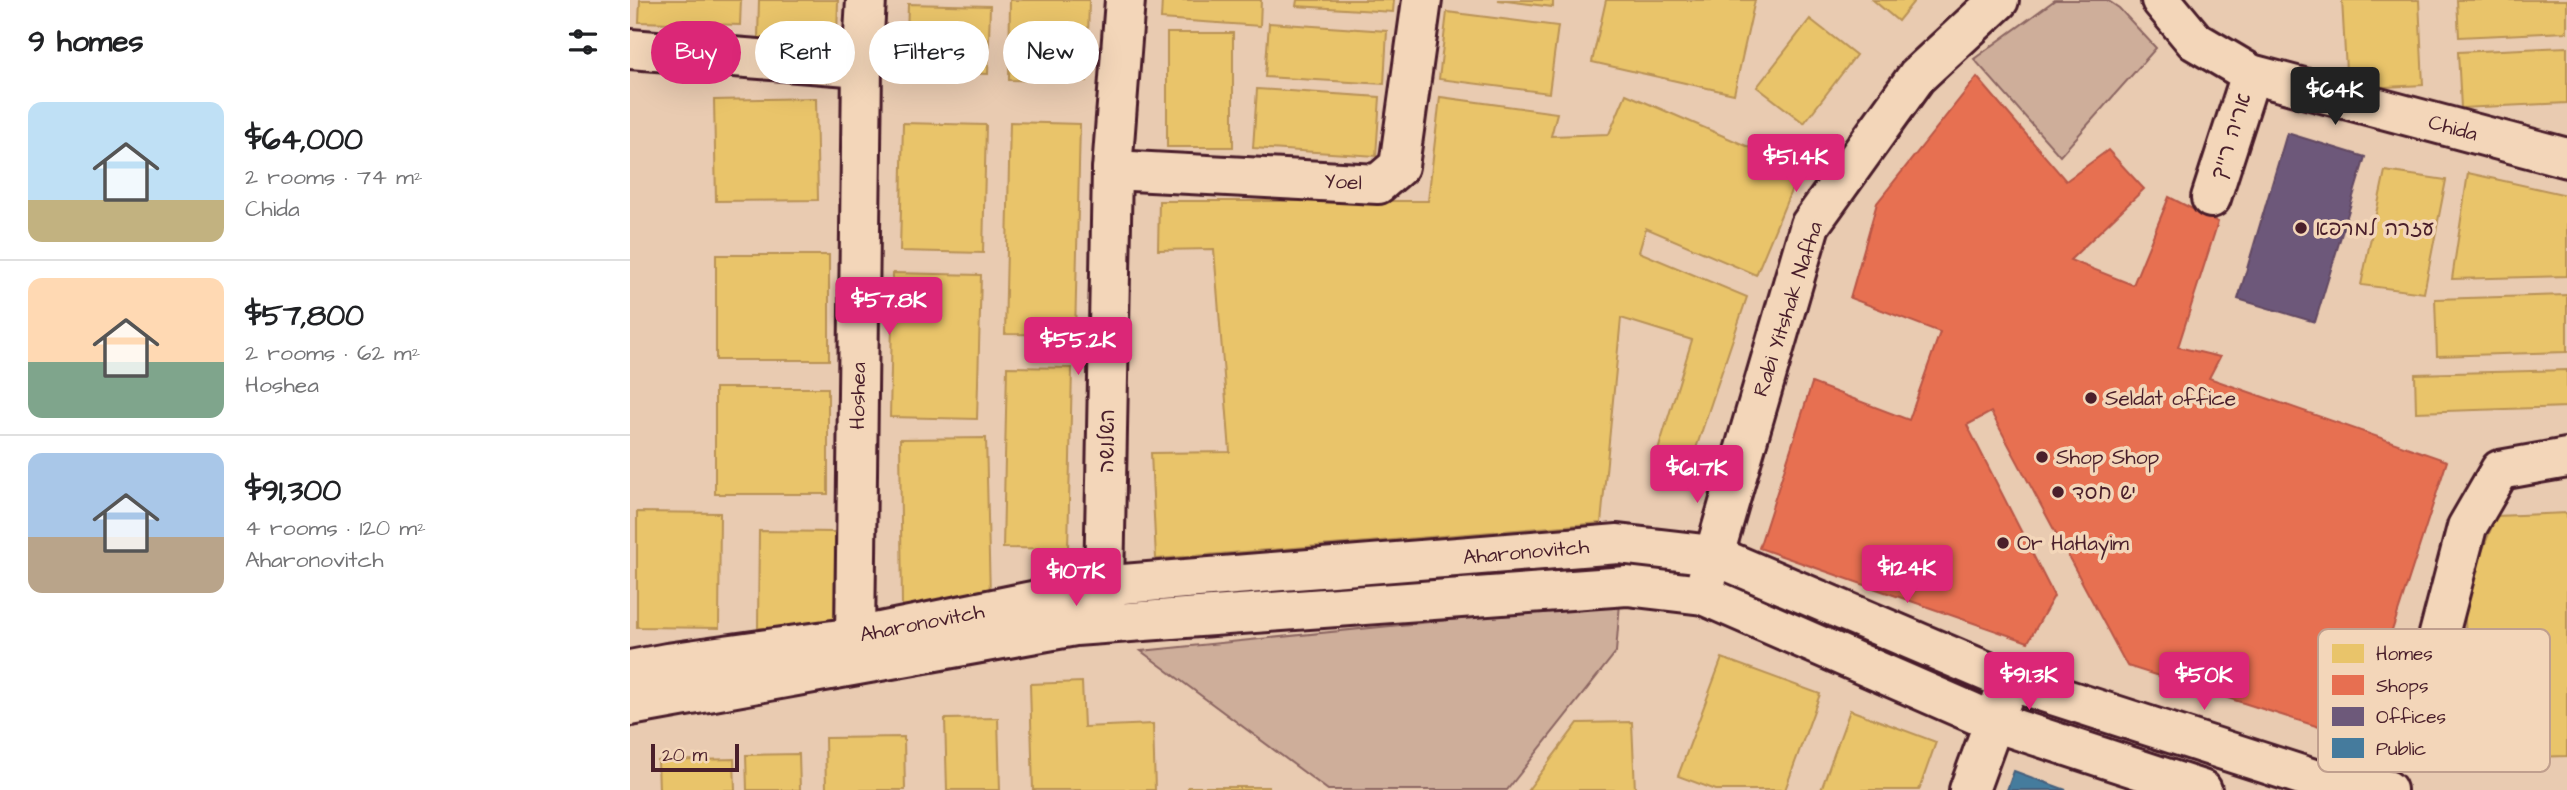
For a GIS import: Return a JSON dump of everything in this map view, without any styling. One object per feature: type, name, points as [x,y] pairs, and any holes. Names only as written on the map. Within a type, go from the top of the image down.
[{"type":"street","name":"Hoshea","points":[[851,651],[862,67],[866,0]]},
{"type":"street","name":"השלושה","points":[[1107,624],[1104,586],[1112,170],[1125,0]]},
{"type":"street","name":"Yoel","points":[[1112,170],[1378,184],[1399,166],[1422,0]]},
{"type":"street","name":"Rabi Yitshak Nafha","points":[[1703,595],[1811,225],[1917,76],[1999,0]]},
{"type":"street","name":"Chida","points":[[2161,0],[2195,41],[2251,74],[2567,158]]},
{"type":"street","points":[[630,49],[862,67]]},
{"type":"street","name":"אריה רייך","points":[[2211,198],[2251,74]]},
{"type":"street","points":[[2440,629],[2467,527],[2500,470],[2567,458]]},
{"type":"street","name":"Aharonovitch","points":[[630,706],[1104,586],[1618,544],[1713,555],[2009,681],[2323,782],[2387,790]]},
{"type":"street","name":"Aharonovitch","points":[[630,670],[667,663],[851,651],[1076,626],[1627,586],[1703,595],[1994,722],[2202,790]]},
{"type":"street","points":[[1969,790],[2009,681]]},
{"type":"shaded area","points":[[2055,0],[2107,0],[2119,8],[2156,48],[2060,156],[1974,59]]},
{"type":"shaded area","points":[[1620,603],[1616,652],[1507,790],[1328,790],[1141,651]]},
{"type":"building: Homes","points":[[640,0],[741,0],[740,21],[639,22]]},
{"type":"building: Homes","points":[[759,0],[838,0],[837,21],[758,21]]},
{"type":"building: Homes","points":[[1010,0],[1089,0],[1088,21],[1010,21]]},
{"type":"building: Homes","points":[[1162,0],[1261,0],[1260,26],[1161,19]]},
{"type":"building: Homes","points":[[1297,0],[1394,0],[1393,12],[1296,6]]},
{"type":"building: Homes","points":[[1498,0],[1553,0],[1553,7]]},
{"type":"building: Homes","points":[[1606,0],[1755,0],[1734,94],[1592,62]]},
{"type":"building: Homes","points":[[1873,0],[1915,0],[1898,21]]},
{"type":"building: Homes","points":[[2342,0],[2419,0],[2423,85],[2347,89]]},
{"type":"building: Homes","points":[[2457,0],[2567,0],[2567,32],[2459,37]]},
{"type":"building: Homes","points":[[908,4],[990,6],[989,40],[989,21],[907,21]]},
{"type":"building: Homes","points":[[1447,12],[1558,26],[1549,93],[1439,79]]},
{"type":"building: Homes","points":[[1810,19],[1856,55],[1804,123],[1757,87]]},
{"type":"building: Homes","points":[[1269,23],[1387,31],[1384,84],[1265,77]]},
{"type":"building: Homes","points":[[1167,33],[1233,33],[1233,147],[1167,147]]},
{"type":"building: Homes","points":[[2567,47],[2567,103],[2461,108],[2458,52]]},
{"type":"building: Homes","points":[[1257,89],[1380,97],[1376,156],[1253,148]]},
{"type":"building: Homes","points":[[1626,94],[1800,169],[1756,275],[1646,228],[1639,252],[1747,297],[1684,484],[1652,470],[1692,340],[1621,318],[1601,523],[1156,559],[1151,453],[1230,452],[1214,249],[1158,250],[1159,201],[1428,201],[1440,97],[1557,113],[1551,136],[1609,134]]},
{"type":"building: Homes","points":[[816,98],[818,200],[716,201],[714,100]]},
{"type":"building: Homes","points":[[1010,122],[1080,124],[1075,335],[1005,334]]},
{"type":"building: Homes","points":[[903,123],[986,125],[983,253],[900,251]]},
{"type":"building: Homes","points":[[2385,171],[2446,180],[2424,293],[2361,285]]},
{"type":"building: Homes","points":[[2468,173],[2567,195],[2567,276],[2452,279]]},
{"type":"building: Homes","points":[[716,255],[829,255],[829,360],[716,360]]},
{"type":"building: Homes","points":[[893,273],[981,275],[977,419],[890,417]]},
{"type":"building: Homes","points":[[2567,295],[2567,352],[2437,356],[2435,299]]},
{"type":"building: Homes","points":[[1007,367],[1072,368],[1068,549],[1003,548]]},
{"type":"building: Homes","points":[[2567,370],[2567,407],[2416,412],[2415,374]]},
{"type":"building: Homes","points":[[715,388],[828,388],[828,494],[715,494]]},
{"type":"building: Homes","points":[[986,438],[990,596],[902,606],[900,439]]},
{"type":"building: Homes","points":[[637,512],[720,513],[719,628],[637,627]]},
{"type":"building: Homes","points":[[2567,513],[2567,756],[2550,756],[2550,629],[2465,629],[2464,598],[2496,516]]},
{"type":"building: Homes","points":[[759,531],[835,532],[834,628],[758,628]]},
{"type":"building: Homes","points":[[1722,658],[1820,694],[1785,790],[1716,790],[1678,776]]},
{"type":"building: Homes","points":[[1082,682],[1084,727],[1153,724],[1155,790],[1033,790],[1030,684]]},
{"type":"building: Homes","points":[[1850,710],[1936,742],[1919,790],[1821,790]]},
{"type":"building: Homes","points":[[998,718],[1000,790],[947,790],[945,719]]},
{"type":"building: Homes","points":[[1632,722],[1635,790],[1528,790],[1578,723]]},
{"type":"building: Homes","points":[[904,737],[905,790],[826,790],[825,738]]},
{"type":"building: Homes","points":[[799,754],[800,790],[747,790],[746,755]]},
{"type":"building: Homes","points":[[734,759],[735,790],[659,790],[658,761]]},
{"type":"building: Homes","points":[[1188,787],[1269,787],[1269,790],[1188,790]]},
{"type":"building: Shops","name":"Seldat office","points":[[1977,77],[2066,181],[2108,150],[2144,189],[2070,260],[2133,285],[2169,197],[2218,222],[2178,347],[2220,357],[2209,378],[2447,461],[2393,629],[2318,629],[2318,727],[2127,666],[1991,412],[1967,425],[2054,596],[2028,642],[1759,548],[1812,383],[1909,420],[1940,332],[1850,298],[1877,203]]},
{"type":"building: Offices","name":"עזרה למרפא","points":[[2287,133],[2365,157],[2315,322],[2238,299]]},
{"type":"building: Public","points":[[2014,771],[2066,790],[2007,790]]},
{"type":"place","name":"עזרה למרפא","points":[[2301,228]]},
{"type":"place","name":"Seldat office","points":[[2091,398]]},
{"type":"place","name":"Shop Shop","points":[[2042,457]]},
{"type":"place","name":"יש חסד","points":[[2058,492]]},
{"type":"place","name":"Or HaHayim","points":[[2003,543]]}]
